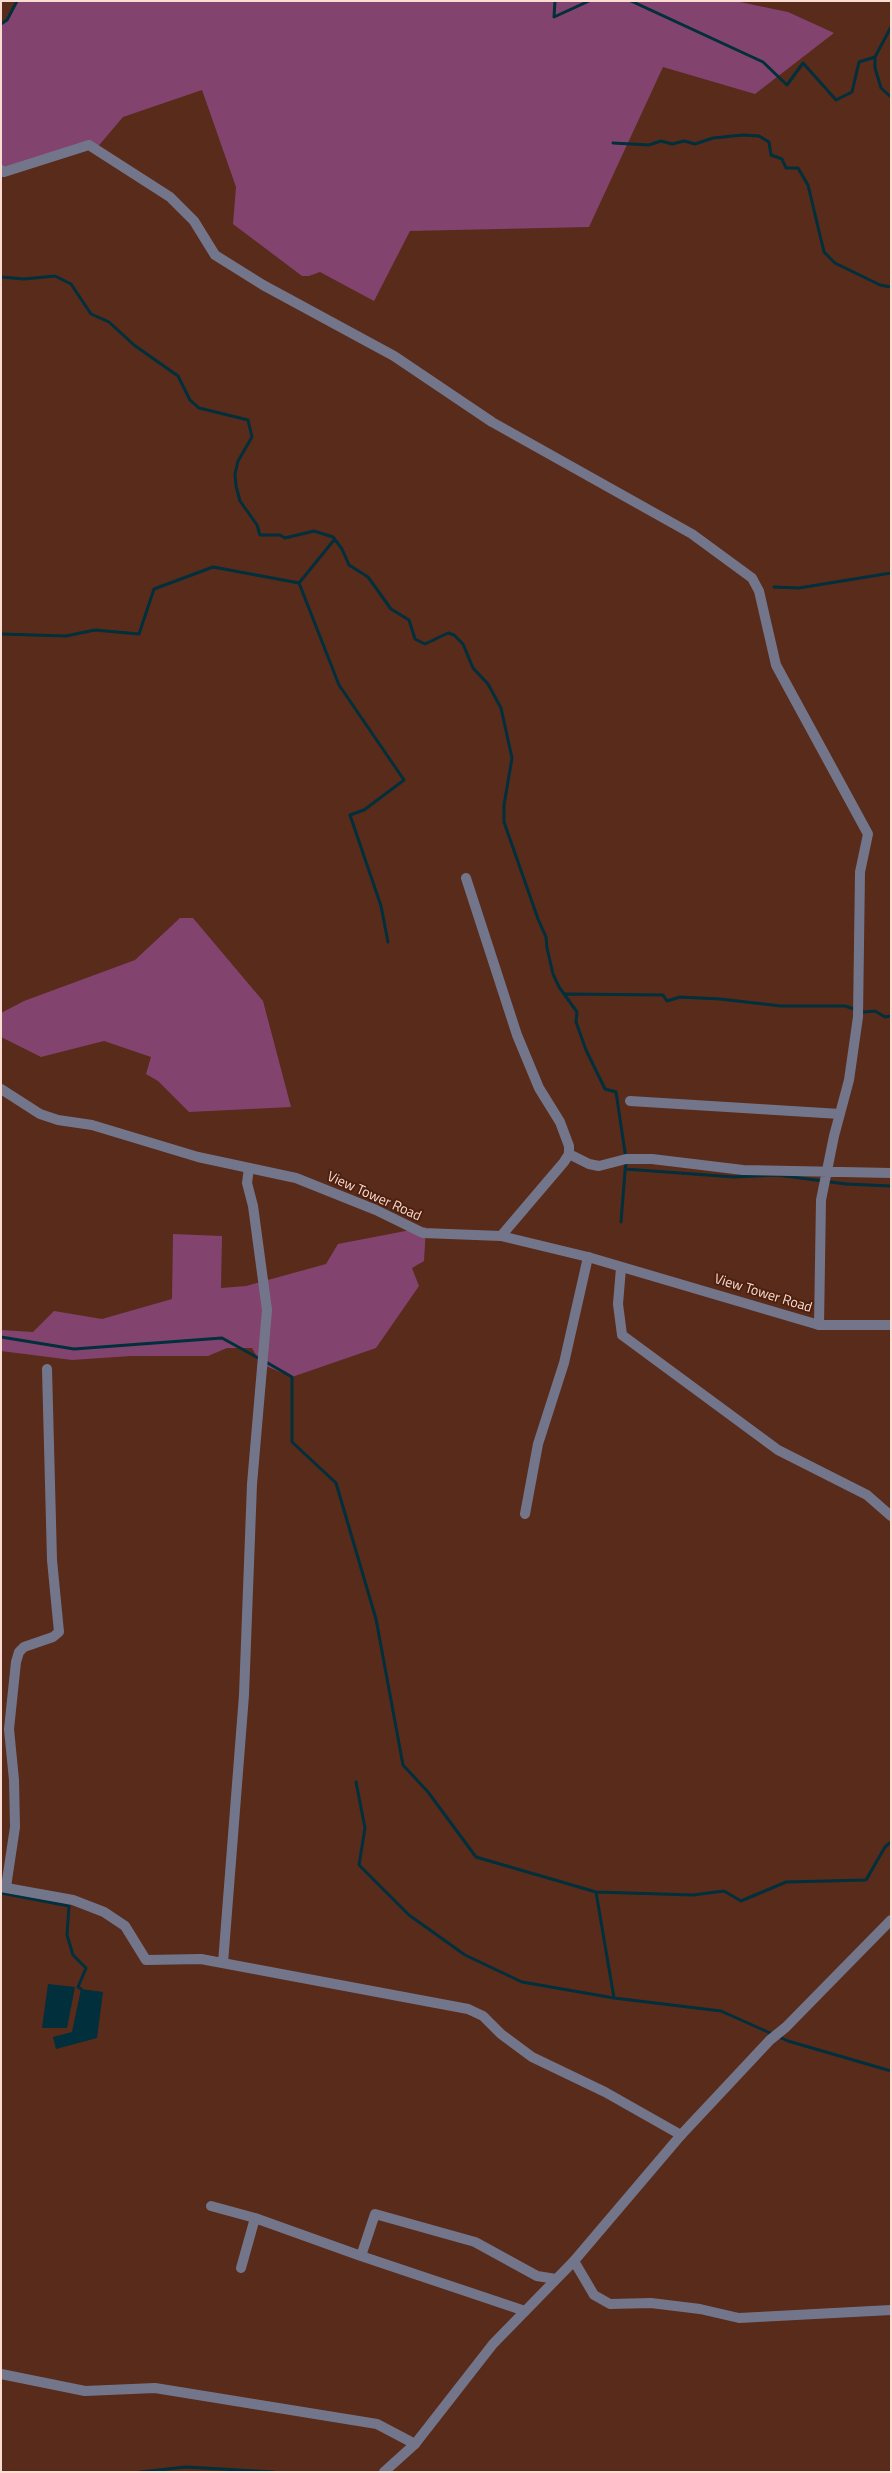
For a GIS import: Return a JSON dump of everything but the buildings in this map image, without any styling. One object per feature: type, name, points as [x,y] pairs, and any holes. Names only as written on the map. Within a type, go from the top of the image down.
[{"type":"street","points":[[1,170],[4,172],[90,146],[170,197],[194,221],[215,255],[263,285],[394,356],[500,427],[692,534],[752,578],[759,591],[776,665],[868,834],[860,872],[858,1017],[849,1080],[825,1173],[821,1200],[819,1325]]},
{"type":"street","points":[[466,878],[517,1035],[539,1088],[560,1122],[569,1146],[569,1154],[564,1162],[501,1236]]},
{"type":"street","name":"View Tower Road","points":[[1,1089],[40,1114],[58,1120],[92,1125],[198,1157],[296,1178],[376,1210],[423,1233],[501,1236],[588,1257],[819,1325],[891,1325]]},
{"type":"street","points":[[630,1102],[840,1114]]},
{"type":"street","points":[[569,1154],[589,1164],[599,1166],[626,1159],[743,1170],[891,1173]]},
{"type":"street","points":[[223,1963],[244,1695],[248,1553],[267,1310],[253,1206],[247,1183],[249,1168]]},
{"type":"street","points":[[525,1514],[538,1444],[564,1363],[588,1257]]},
{"type":"street","points":[[621,1268],[618,1304],[622,1335],[778,1450],[867,1495],[891,1516]]},
{"type":"street","points":[[47,1369],[52,1560],[59,1632],[53,1637],[24,1647],[19,1652],[16,1662],[9,1729],[14,1780],[15,1827],[4,1887],[73,1900],[104,1912],[125,1926],[146,1960],[201,1960],[223,1963],[468,2009],[483,2016],[501,2034],[532,2057],[605,2092],[681,2135]]},
{"type":"street","points":[[384,2472],[415,2444],[493,2344],[574,2261],[681,2135],[770,2040],[786,2027],[891,1920]]},
{"type":"street","points":[[211,2206],[255,2218],[525,2311]]},
{"type":"street","points":[[361,2256],[374,2214],[475,2242],[537,2276],[556,2279]]},
{"type":"street","points":[[241,2268],[255,2218]]},
{"type":"street","points":[[574,2261],[594,2295],[610,2304],[651,2303],[700,2309],[739,2318],[891,2310]]},
{"type":"street","points":[[1,2374],[85,2391],[155,2388],[377,2424],[415,2444]]},
{"type":"shaded area","points":[[17,1],[735,1],[788,12],[834,33],[755,94],[663,67],[589,227],[410,231],[374,301],[320,272],[309,276],[302,276],[233,224],[236,187],[202,90],[123,117],[95,150],[89,145],[1,170],[1,24],[7,20]]},
{"type":"shaded area","points":[[180,918],[193,918],[263,1001],[291,1107],[189,1112],[158,1081],[146,1074],[151,1057],[104,1041],[41,1057],[1,1037],[1,1013],[24,1001],[135,960]]},
{"type":"shaded area","points":[[426,1227],[424,1261],[412,1268],[419,1286],[376,1348],[292,1377],[261,1364],[252,1348],[227,1348],[208,1356],[131,1356],[72,1360],[1,1351],[1,1330],[33,1332],[54,1311],[102,1319],[172,1299],[173,1234],[222,1236],[221,1288],[246,1286],[326,1264],[338,1244]]},
{"type":"water","points":[[48,1984],[75,1987],[67,2028],[42,2028]]},
{"type":"water","points":[[81,1989],[103,1992],[97,2038],[56,2049],[53,2037],[72,2032]]},
{"type":"waterway","points":[[1,24],[7,20],[17,1]]},
{"type":"waterway","points":[[555,1],[554,17],[589,1]]},
{"type":"waterway","points":[[631,1],[763,62],[787,85],[803,63],[836,100],[852,92],[859,62],[875,57],[875,68],[881,88],[891,97]]},
{"type":"waterway","points":[[875,57],[891,27]]},
{"type":"waterway","points":[[613,143],[649,145],[661,141],[672,144],[684,141],[695,144],[713,138],[743,135],[759,136],[769,142],[771,155],[782,159],[786,168],[798,168],[808,185],[824,252],[835,263],[880,285],[891,287]]},
{"type":"waterway","points":[[1,277],[24,279],[55,276],[71,284],[91,314],[109,322],[134,345],[178,376],[190,400],[199,408],[248,420],[252,437],[238,461],[235,474],[236,486],[240,501],[257,525],[260,535],[280,535],[285,538],[314,531],[333,537],[342,549],[349,565],[368,577],[391,609],[409,620],[415,639],[425,644],[448,633],[454,635],[463,644],[473,668],[488,684],[501,708],[512,758],[504,805],[504,822],[546,937],[553,974],[559,987],[577,1012],[576,1022],[586,1050],[605,1089],[616,1092],[626,1159],[621,1222]]},
{"type":"waterway","points":[[334,540],[299,583],[339,685],[404,780],[364,810],[350,815],[381,906],[388,942]]},
{"type":"waterway","points":[[1,634],[66,636],[95,630],[139,634],[154,589],[213,567],[299,583]]},
{"type":"waterway","points":[[774,587],[799,588],[891,573]]},
{"type":"waterway","points":[[565,994],[663,995],[667,1001],[680,997],[720,999],[781,1006],[845,1006],[864,1012],[875,1011],[885,1017],[891,1016]]},
{"type":"waterway","points":[[625,1169],[734,1177],[777,1175],[846,1184],[891,1186]]},
{"type":"waterway","points":[[1,1337],[74,1349],[222,1338],[260,1359]]},
{"type":"waterway","points":[[266,1362],[292,1377],[292,1442],[336,1483],[376,1619],[403,1765],[428,1792],[476,1857],[596,1892],[614,1998],[721,2011],[788,2041],[891,2071]]},
{"type":"waterway","points":[[356,1782],[365,1828],[359,1865],[409,1915],[465,1955],[522,1982],[614,1998]]},
{"type":"waterway","points":[[596,1892],[693,1895],[724,1891],[741,1901],[786,1882],[866,1880],[885,1847],[891,1842]]},
{"type":"waterway","points":[[1,1893],[69,1906],[67,1935],[73,1955],[86,1968],[78,1987],[81,1989]]},
{"type":"waterway","points":[[140,2472],[186,2467],[274,2472]]}]
